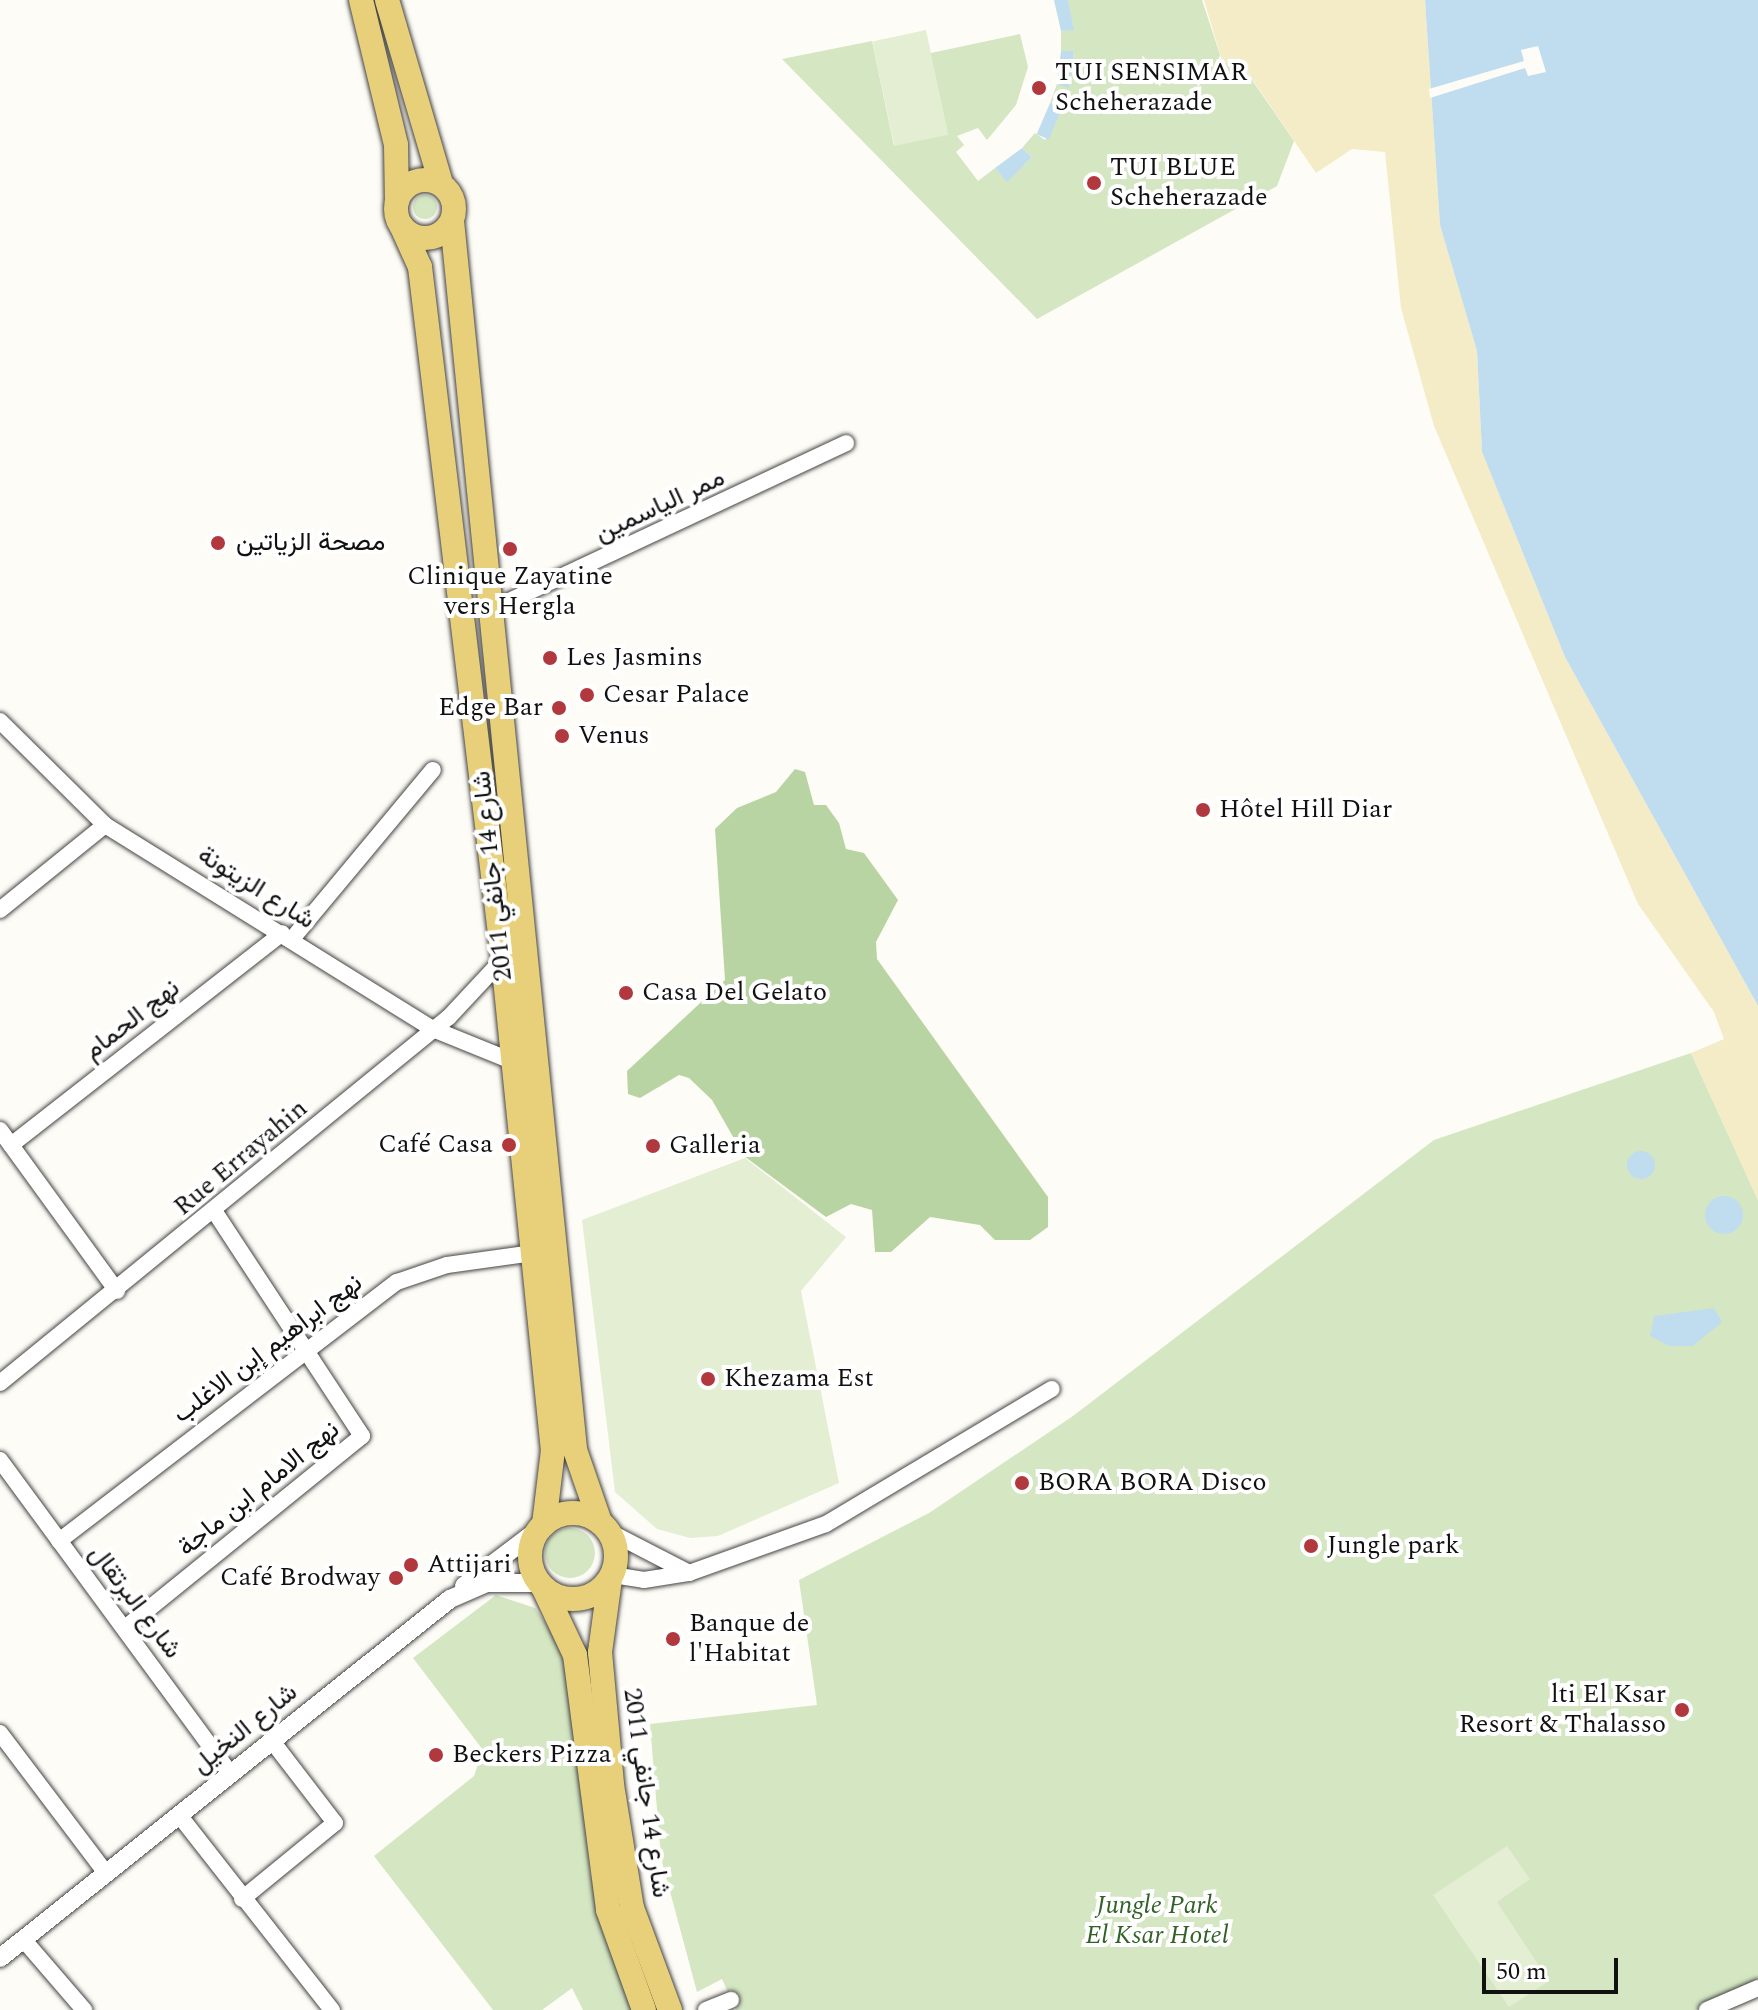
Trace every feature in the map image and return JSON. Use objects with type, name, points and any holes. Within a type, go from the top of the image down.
[{"type":"main road","points":[[361,0],[396,145],[397,201],[402,227],[429,238],[452,221],[452,198],[441,183],[387,0]]},
{"type":"main road","points":[[397,201],[414,183],[441,183]]},
{"type":"main road","name":"شارع 14 جانفي 2011","points":[[452,221],[575,1450],[605,1527],[611,1577],[600,1652],[612,1785],[632,1908],[670,2010]]},
{"type":"main road","name":"شارع 14 جانفي 2011","points":[[402,227],[422,283],[503,959],[553,1450],[542,1527],[530,1556],[575,1655],[605,1895],[644,2010]]},
{"type":"main road","points":[[542,1527],[575,1513],[605,1527]]},
{"type":"main road","points":[[541,1585],[576,1599],[611,1577]]},
{"type":"street","name":"ممر الياسمين","points":[[492,609],[846,443]]},
{"type":"street","name":"شارع الزيتونة","points":[[0,721],[105,825],[433,1029],[512,1061]]},
{"type":"street","name":"نهج الحمام","points":[[11,1145],[287,936],[433,770]]},
{"type":"street","points":[[0,910],[105,825]]},
{"type":"street","name":"Rue Errayahin","points":[[0,1383],[117,1291],[433,1029],[503,959]]},
{"type":"street","points":[[0,1130],[117,1291]]},
{"type":"street","name":"نهج الامام ابن ماجة","points":[[125,1628],[361,1442],[352,1414],[214,1211]]},
{"type":"street","name":"نهج ابراهيم إبن الاغلب","points":[[59,1541],[308,1346],[422,1271],[533,1253]]},
{"type":"street","points":[[611,1577],[644,1580],[689,1573],[826,1524],[1052,1389]]},
{"type":"street","name":"شارع البرتقال","points":[[0,1460],[231,1774]]},
{"type":"street","points":[[450,1599],[542,1527]]},
{"type":"street","points":[[605,1527],[689,1573]]},
{"type":"street","name":"شارع النخيل","points":[[0,1958],[450,1599],[487,1583],[541,1585]]},
{"type":"street","points":[[0,1733],[106,1873]]},
{"type":"street","points":[[242,1899],[335,1823],[272,1741]]},
{"type":"street","points":[[179,1815],[332,2010]]},
{"type":"street","points":[[23,1939],[84,2010]]},
{"type":"street","points":[[1707,2010],[1758,1988]]},
{"type":"street","points":[[706,2010],[731,2000]]},
{"type":"green space","points":[[1068,0],[1202,0],[1223,64],[1237,58],[1294,141],[1277,186],[1037,319],[782,59],[872,41],[894,146],[931,53],[1020,34],[1028,67],[1016,105],[987,140],[978,128],[957,136],[964,145],[956,152],[978,181],[995,168],[1007,181],[1032,157],[1022,148],[1035,133],[1045,140],[1062,109],[1050,103],[1057,84],[1069,87],[1074,51],[1061,51],[1061,31],[1073,29]]},
{"type":"green space","points":[[926,30],[948,135],[894,146],[872,41]]},
{"type":"green space","points":[[425,195],[433,199],[437,207],[433,215],[425,219],[417,215],[413,207],[417,199]]},
{"type":"green space","points":[[795,769],[805,772],[814,805],[826,805],[839,823],[846,849],[864,853],[898,900],[876,942],[877,959],[1048,1197],[1048,1227],[1030,1240],[995,1240],[980,1225],[930,1217],[891,1252],[875,1252],[872,1210],[851,1204],[826,1217],[744,1156],[712,1100],[689,1078],[679,1075],[640,1098],[628,1094],[627,1071],[725,980],[715,829],[737,808],[776,792]]},
{"type":"green space","name":"Jungle park","points":[[1691,1053],[1758,1200],[1758,1985],[1695,2010],[736,2010],[722,1979],[697,1992],[661,1858],[650,1724],[817,1705],[799,1580],[929,1513],[1073,1416],[1434,1140]]},
{"type":"green space","name":"Khezama Est","points":[[745,1158],[846,1237],[801,1291],[839,1483],[718,1536],[690,1538],[657,1529],[615,1492],[582,1220]]},
{"type":"green space","points":[[570,1528],[588,1535],[595,1553],[588,1571],[570,1578],[552,1571],[545,1553],[552,1535]]},
{"type":"green space","points":[[496,1595],[535,1608],[569,1658],[590,1874],[633,2010],[583,2010],[572,1988],[542,2010],[493,2010],[374,1856],[474,1776],[483,1750],[413,1658]]},
{"type":"green space","points":[[1507,1846],[1530,1879],[1497,1902],[1549,1981],[1509,2007],[1433,1895]]},
{"type":"sand","points":[[1204,0],[1425,0],[1440,225],[1477,351],[1482,452],[1565,657],[1758,1006],[1758,1200],[1691,1053],[1724,1039],[1714,1012],[1638,904],[1434,426],[1401,308],[1385,152],[1352,149],[1316,173],[1238,58],[1223,64]]},
{"type":"water","points":[[1054,0],[1068,0],[1074,30],[1061,31]]},
{"type":"water","points":[[1425,0],[1758,0],[1758,1006],[1565,657],[1482,452],[1477,351],[1440,225]]},
{"type":"water","points":[[1061,51],[1074,51],[1069,88],[1057,84]]},
{"type":"water","points":[[1050,103],[1062,108],[1049,139],[1037,134]]},
{"type":"water","points":[[1022,148],[1032,157],[1007,182],[995,168]]},
{"type":"water","points":[[1641,1151],[1651,1155],[1655,1165],[1651,1175],[1641,1179],[1631,1175],[1627,1165],[1631,1155]]},
{"type":"water","points":[[1724,1196],[1738,1201],[1743,1215],[1738,1229],[1724,1234],[1710,1229],[1705,1215],[1710,1201]]},
{"type":"water","points":[[1714,1308],[1722,1322],[1693,1346],[1669,1346],[1650,1336],[1654,1316]]},
{"type":"pier","points":[[1538,46],[1546,72],[1528,76],[1525,68],[1430,98],[1429,89],[1524,61],[1521,50]]},
{"type":"place","name":"TUI SENSIMAR Scheherazade","points":[[1039,88]]},
{"type":"place","name":"TUI BLUE Scheherazade","points":[[1094,183]]},
{"type":"place","name":"مصحة الزياتين","points":[[218,543]]},
{"type":"place","name":"Clinique Zayatine vers Hergla","points":[[510,549]]},
{"type":"place","name":"Les Jasmins","points":[[550,658]]},
{"type":"place","name":"Cesar Palace","points":[[587,695]]},
{"type":"place","name":"Edge Bar","points":[[559,708]]},
{"type":"place","name":"Venus","points":[[562,736]]},
{"type":"place","name":"Hôtel Hill Diar","points":[[1203,810]]},
{"type":"place","name":"Casa Del Gelato","points":[[626,993]]},
{"type":"place","name":"Café Casa","points":[[509,1145]]},
{"type":"place","name":"Galleria","points":[[653,1146]]},
{"type":"place","name":"Khezama Est","points":[[708,1379]]},
{"type":"place","name":"BORA BORA Disco","points":[[1022,1483]]},
{"type":"place","name":"Jungle park","points":[[1311,1546]]},
{"type":"place","name":"Attijari","points":[[411,1565]]},
{"type":"place","name":"Café Brodway","points":[[396,1578]]},
{"type":"place","name":"Banque de l'Habitat","points":[[673,1639]]},
{"type":"place","name":"lti El Ksar Resort & Thalasso","points":[[1682,1710]]},
{"type":"place","name":"Beckers Pizza","points":[[436,1755]]},
{"type":"park label","name":"Jungle Park El Ksar Hotel","points":[[1157,1921]]}]
